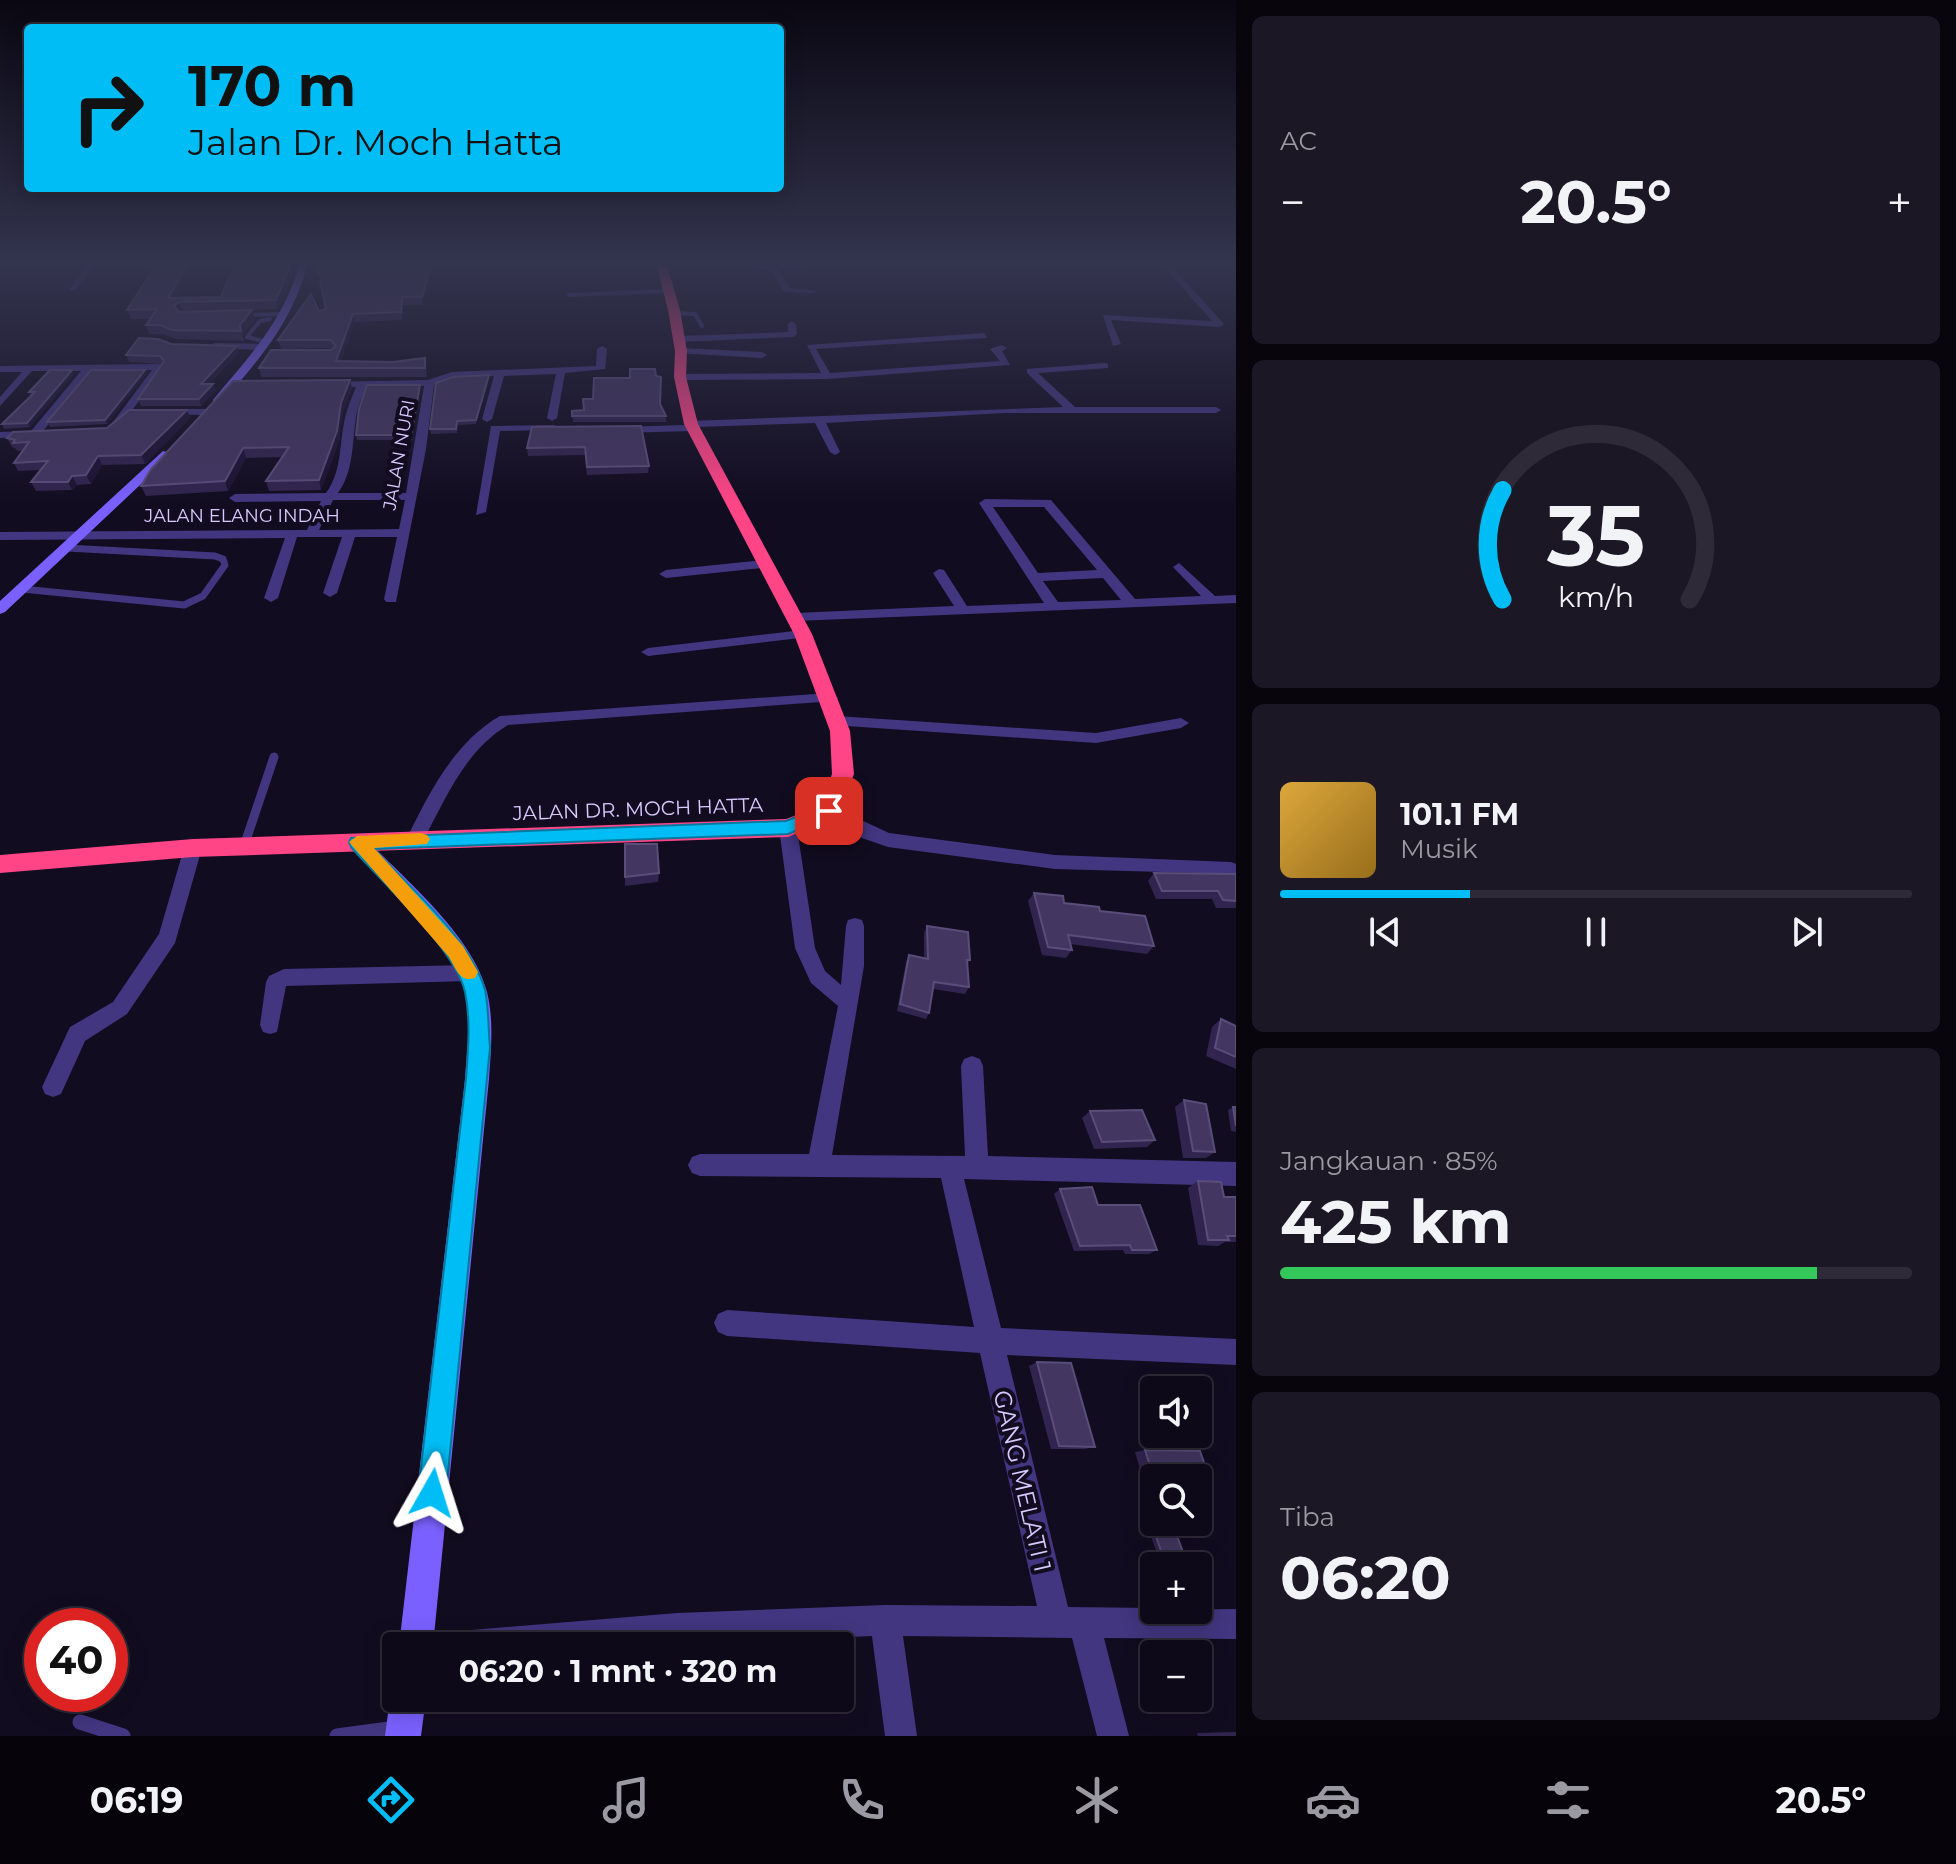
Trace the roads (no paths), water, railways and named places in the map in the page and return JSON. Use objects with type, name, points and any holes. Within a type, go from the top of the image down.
[{"type":"highway","points":[[680,345],[680,377],[692,426],[799,626],[830,698],[843,747],[843,774],[829,811]]},
{"type":"highway","name":"JALAN DR. MOCH HATTA","points":[[0,864],[193,848],[788,828],[829,811]]},
{"type":"street","points":[[128,412],[203,417],[239,382],[266,343]]},
{"type":"street","points":[[680,345],[701,343]]},
{"type":"street","points":[[827,376],[810,347],[873,343]]},
{"type":"street","points":[[680,345],[762,355]]},
{"type":"street","points":[[203,346],[263,349]]},
{"type":"street","points":[[680,377],[827,376],[1007,363],[995,349],[1002,348]]},
{"type":"street","points":[[318,384],[429,383],[446,375],[600,369],[602,349]]},
{"type":"street","points":[[541,373],[548,355]]},
{"type":"street","points":[[487,419],[495,375],[491,359]]},
{"type":"street","points":[[1071,409],[1030,371],[1105,366]]},
{"type":"street","points":[[34,434],[89,367]]},
{"type":"street","points":[[0,369],[159,367],[128,412],[112,429],[106,431]]},
{"type":"street","points":[[0,403],[30,368]]},
{"type":"street","points":[[552,418],[561,371]]},
{"type":"street","name":"JALAN NURI","points":[[391,599],[421,449],[429,383]]},
{"type":"street","points":[[311,534],[322,508],[333,495],[345,463],[351,413],[362,384]]},
{"type":"street","points":[[602,430],[930,412],[1216,410]]},
{"type":"street","points":[[819,420],[835,452]]},
{"type":"street","points":[[480,512],[495,428],[573,429]]},
{"type":"street","points":[[0,435],[49,433]]},
{"type":"street","points":[[0,609],[135,487],[179,442]]},
{"type":"street","points":[[235,498],[411,496]]},
{"type":"street","points":[[1054,607],[985,503],[1047,503],[1131,603]]},
{"type":"street","points":[[330,593],[350,533]]},
{"type":"street","name":"JALAN ELANG INDAH","points":[[0,536],[403,533]]},
{"type":"street","points":[[271,598],[292,534]]},
{"type":"street","points":[[666,574],[765,564]]},
{"type":"street","points":[[1179,567],[1212,600]]},
{"type":"street","points":[[939,573],[963,610]]},
{"type":"street","points":[[1034,577],[1105,574]]},
{"type":"street","points":[[648,652],[799,626],[963,610],[1236,599]]},
{"type":"street","points":[[415,840],[444,783],[489,728],[505,720],[830,698]]},
{"type":"street","points":[[837,721],[1080,738],[1115,736],[1181,723]]},
{"type":"street","points":[[829,811],[876,837],[948,849],[1055,862],[1231,869]]},
{"type":"street","points":[[788,828],[805,948],[818,977],[847,1002]]},
{"type":"street","points":[[357,842],[456,952],[469,973],[476,994],[478,1019],[477,1079],[418,1632]]},
{"type":"street","points":[[53,1087],[77,1034],[120,1008],[168,937],[193,848]]},
{"type":"street","points":[[818,1166],[842,1044],[854,966],[855,926]]},
{"type":"street","points":[[270,1025],[276,982],[284,978],[469,973]]},
{"type":"street","points":[[972,1066],[977,1168]]},
{"type":"street","points":[[700,1165],[1236,1174]]},
{"type":"street","name":"GANG MELATI 1","points":[[950,1167],[989,1341],[1070,1622],[1113,1736]]},
{"type":"street","points":[[727,1323],[989,1341],[1236,1352]]},
{"type":"street","points":[[885,1620],[901,1736]]},
{"type":"street","points":[[631,1632],[885,1620],[1236,1624]]},
{"type":"lane","points":[[255,343],[263,349]]},
{"type":"lane","points":[[22,589],[184,605],[203,596],[225,565],[223,559],[215,556],[67,548]]},
{"type":"lane","points":[[244,846],[274,757]]},
{"type":"lane","points":[[337,1736],[405,1721]]},
{"type":"lane","points":[[80,1722],[123,1736]]}]
